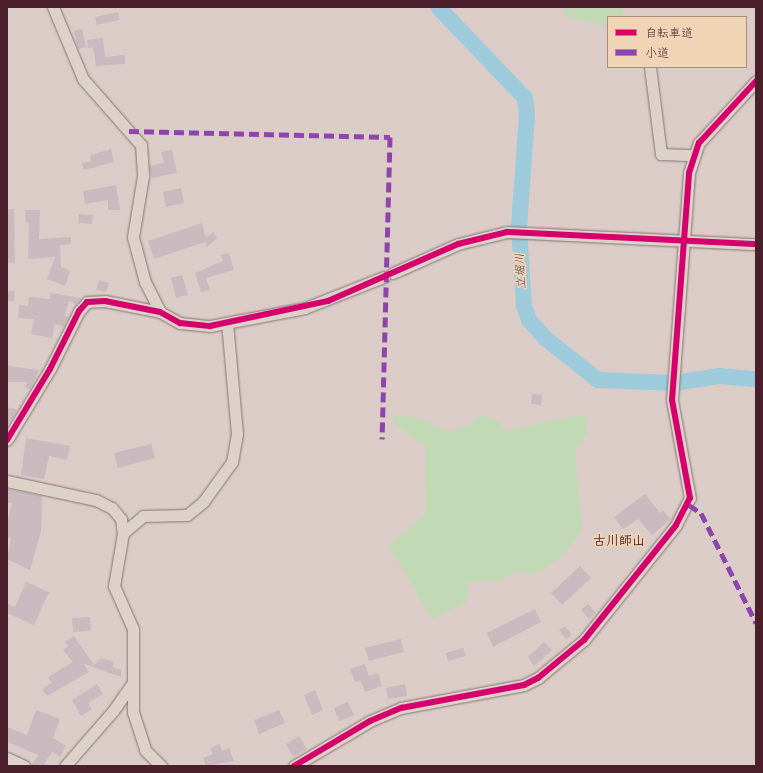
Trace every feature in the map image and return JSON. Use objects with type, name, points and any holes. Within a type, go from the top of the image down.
[{"type":"street","points":[[53,7],[83,79],[141,145],[144,176],[133,237],[145,282],[160,312]]},
{"type":"street","points":[[650,68],[661,154],[694,155]]},
{"type":"street","points":[[294,766],[370,721],[401,708],[524,685],[538,678],[584,640],[676,525],[690,498],[672,400],[689,173],[699,143],[756,81]]},
{"type":"street","points":[[7,440],[50,369],[79,310],[87,302],[105,301],[160,312],[194,326],[227,323],[328,301],[458,244],[507,232],[539,231],[756,244]]},
{"type":"street","points":[[123,533],[143,516],[187,515],[203,502],[232,462],[237,434],[227,323]]},
{"type":"street","points":[[7,481],[96,500],[112,508],[121,519],[123,533],[114,586],[133,629],[133,681],[138,732],[145,750],[161,766]]},
{"type":"street","points":[[65,766],[113,711],[133,681]]},
{"type":"street","points":[[7,758],[24,766]]},
{"type":"green space","points":[[563,7],[621,7],[623,16],[607,16],[607,26],[565,16]]},
{"type":"green space","points":[[585,414],[588,433],[575,452],[582,531],[561,558],[536,574],[516,571],[501,580],[468,582],[467,602],[432,620],[389,546],[425,514],[426,447],[397,426],[393,417],[411,416],[449,432],[469,425],[481,415],[496,419],[506,431]]},
{"type":"building","points":[[118,12],[120,20],[97,25],[95,17]]},
{"type":"building","points":[[82,29],[86,47],[78,49],[74,31]]},
{"type":"building","points":[[103,38],[105,57],[125,55],[125,64],[96,66],[93,47],[88,48],[87,40]]},
{"type":"building","points":[[111,149],[114,162],[84,170],[82,163],[91,161],[90,155]]},
{"type":"building","points":[[172,150],[177,173],[152,178],[149,166],[164,163],[161,152]]},
{"type":"building","points":[[116,185],[120,210],[108,210],[108,200],[85,204],[83,191]]},
{"type":"building","points":[[181,188],[184,203],[166,207],[163,192]]},
{"type":"building","points":[[7,209],[14,209],[15,263],[7,263]]},
{"type":"building","points":[[25,210],[40,210],[39,239],[71,237],[71,244],[60,245],[61,267],[70,271],[65,286],[47,279],[55,257],[28,259],[29,223],[26,223]]},
{"type":"building","points":[[79,214],[93,215],[92,224],[78,223]]},
{"type":"building","points":[[202,223],[206,238],[213,232],[217,238],[207,247],[205,242],[154,259],[148,241]]},
{"type":"building","points":[[229,253],[234,270],[206,278],[210,290],[201,292],[195,273],[223,261],[221,255]]},
{"type":"building","points":[[182,275],[188,295],[176,298],[171,278]]},
{"type":"building","points":[[99,280],[109,283],[106,292],[96,290]]},
{"type":"building","points":[[7,291],[15,291],[14,301],[7,301]]},
{"type":"building","points":[[50,293],[81,298],[76,304],[69,301],[65,316],[68,317],[63,327],[55,324],[52,338],[31,334],[34,319],[18,318],[19,305],[28,306],[29,297],[50,299]]},
{"type":"building","points":[[7,366],[39,370],[30,389],[25,387],[27,382],[7,382]]},
{"type":"building","points":[[532,394],[542,395],[541,405],[531,404]]},
{"type":"building","points":[[7,407],[17,410],[7,426]]},
{"type":"building","points":[[26,438],[70,446],[67,460],[49,456],[44,479],[21,475]]},
{"type":"building","points":[[151,444],[155,458],[118,468],[114,453]]},
{"type":"building","points":[[7,489],[42,496],[41,531],[30,570],[7,559],[11,538],[7,537],[7,524],[12,503],[7,503]]},
{"type":"building","points":[[645,494],[660,513],[663,510],[671,519],[652,535],[638,519],[623,529],[614,517]]},
{"type":"building","points":[[580,566],[591,578],[562,605],[551,593]]},
{"type":"building","points":[[26,582],[49,592],[34,625],[7,613],[7,604],[15,607]]},
{"type":"building","points":[[588,604],[596,613],[589,619],[581,610]]},
{"type":"building","points":[[535,609],[541,622],[493,647],[487,633]]},
{"type":"building","points":[[90,617],[91,631],[73,632],[72,618]]},
{"type":"building","points":[[565,626],[572,635],[566,639],[559,630]]},
{"type":"building","points":[[74,636],[94,665],[101,658],[114,662],[113,667],[121,670],[121,677],[84,664],[89,672],[47,696],[42,689],[52,683],[48,677],[73,662],[63,650],[68,646],[65,642]]},
{"type":"building","points":[[401,639],[404,652],[369,661],[365,648]]},
{"type":"building","points":[[544,642],[552,650],[534,666],[528,657]]},
{"type":"building","points":[[463,648],[466,656],[448,661],[446,653]]},
{"type":"building","points":[[365,664],[369,676],[378,673],[382,686],[365,692],[360,680],[355,682],[350,669]]},
{"type":"building","points":[[97,684],[103,694],[88,703],[92,709],[81,716],[72,700]]},
{"type":"building","points":[[405,684],[407,696],[388,699],[386,688]]},
{"type":"building","points":[[315,690],[323,710],[312,715],[304,695]]},
{"type":"building","points":[[348,702],[354,715],[339,721],[334,708]]},
{"type":"building","points":[[36,710],[60,719],[53,738],[66,746],[60,757],[52,752],[43,766],[31,766],[38,755],[7,742],[7,727],[27,735]]},
{"type":"building","points":[[279,710],[285,723],[259,734],[254,720]]},
{"type":"building","points":[[299,736],[307,749],[293,757],[286,744]]},
{"type":"building","points":[[220,744],[222,751],[229,748],[234,761],[206,766],[203,758],[213,754],[210,748]]},
{"type":"waterway","name":"立堀川","points":[[438,7],[525,98],[527,115],[519,227],[524,306],[529,320],[545,338],[598,380],[675,383],[719,376],[756,379]]},
{"type":"marked path","points":[[129,131],[390,137],[382,439]]},
{"type":"marked path","points":[[689,505],[701,513],[756,623]]},
{"type":"cycle path","points":[[294,766],[370,721],[401,708],[524,685],[538,678],[584,640],[676,525],[690,498],[672,400],[689,173],[699,143],[756,81]]},
{"type":"cycle path","points":[[7,440],[50,369],[79,311],[87,302],[105,301],[160,312],[180,323],[210,326],[328,301],[458,244],[507,232],[756,244]]},
{"type":"district","name":"古川師山","points":[[619,541]]}]
